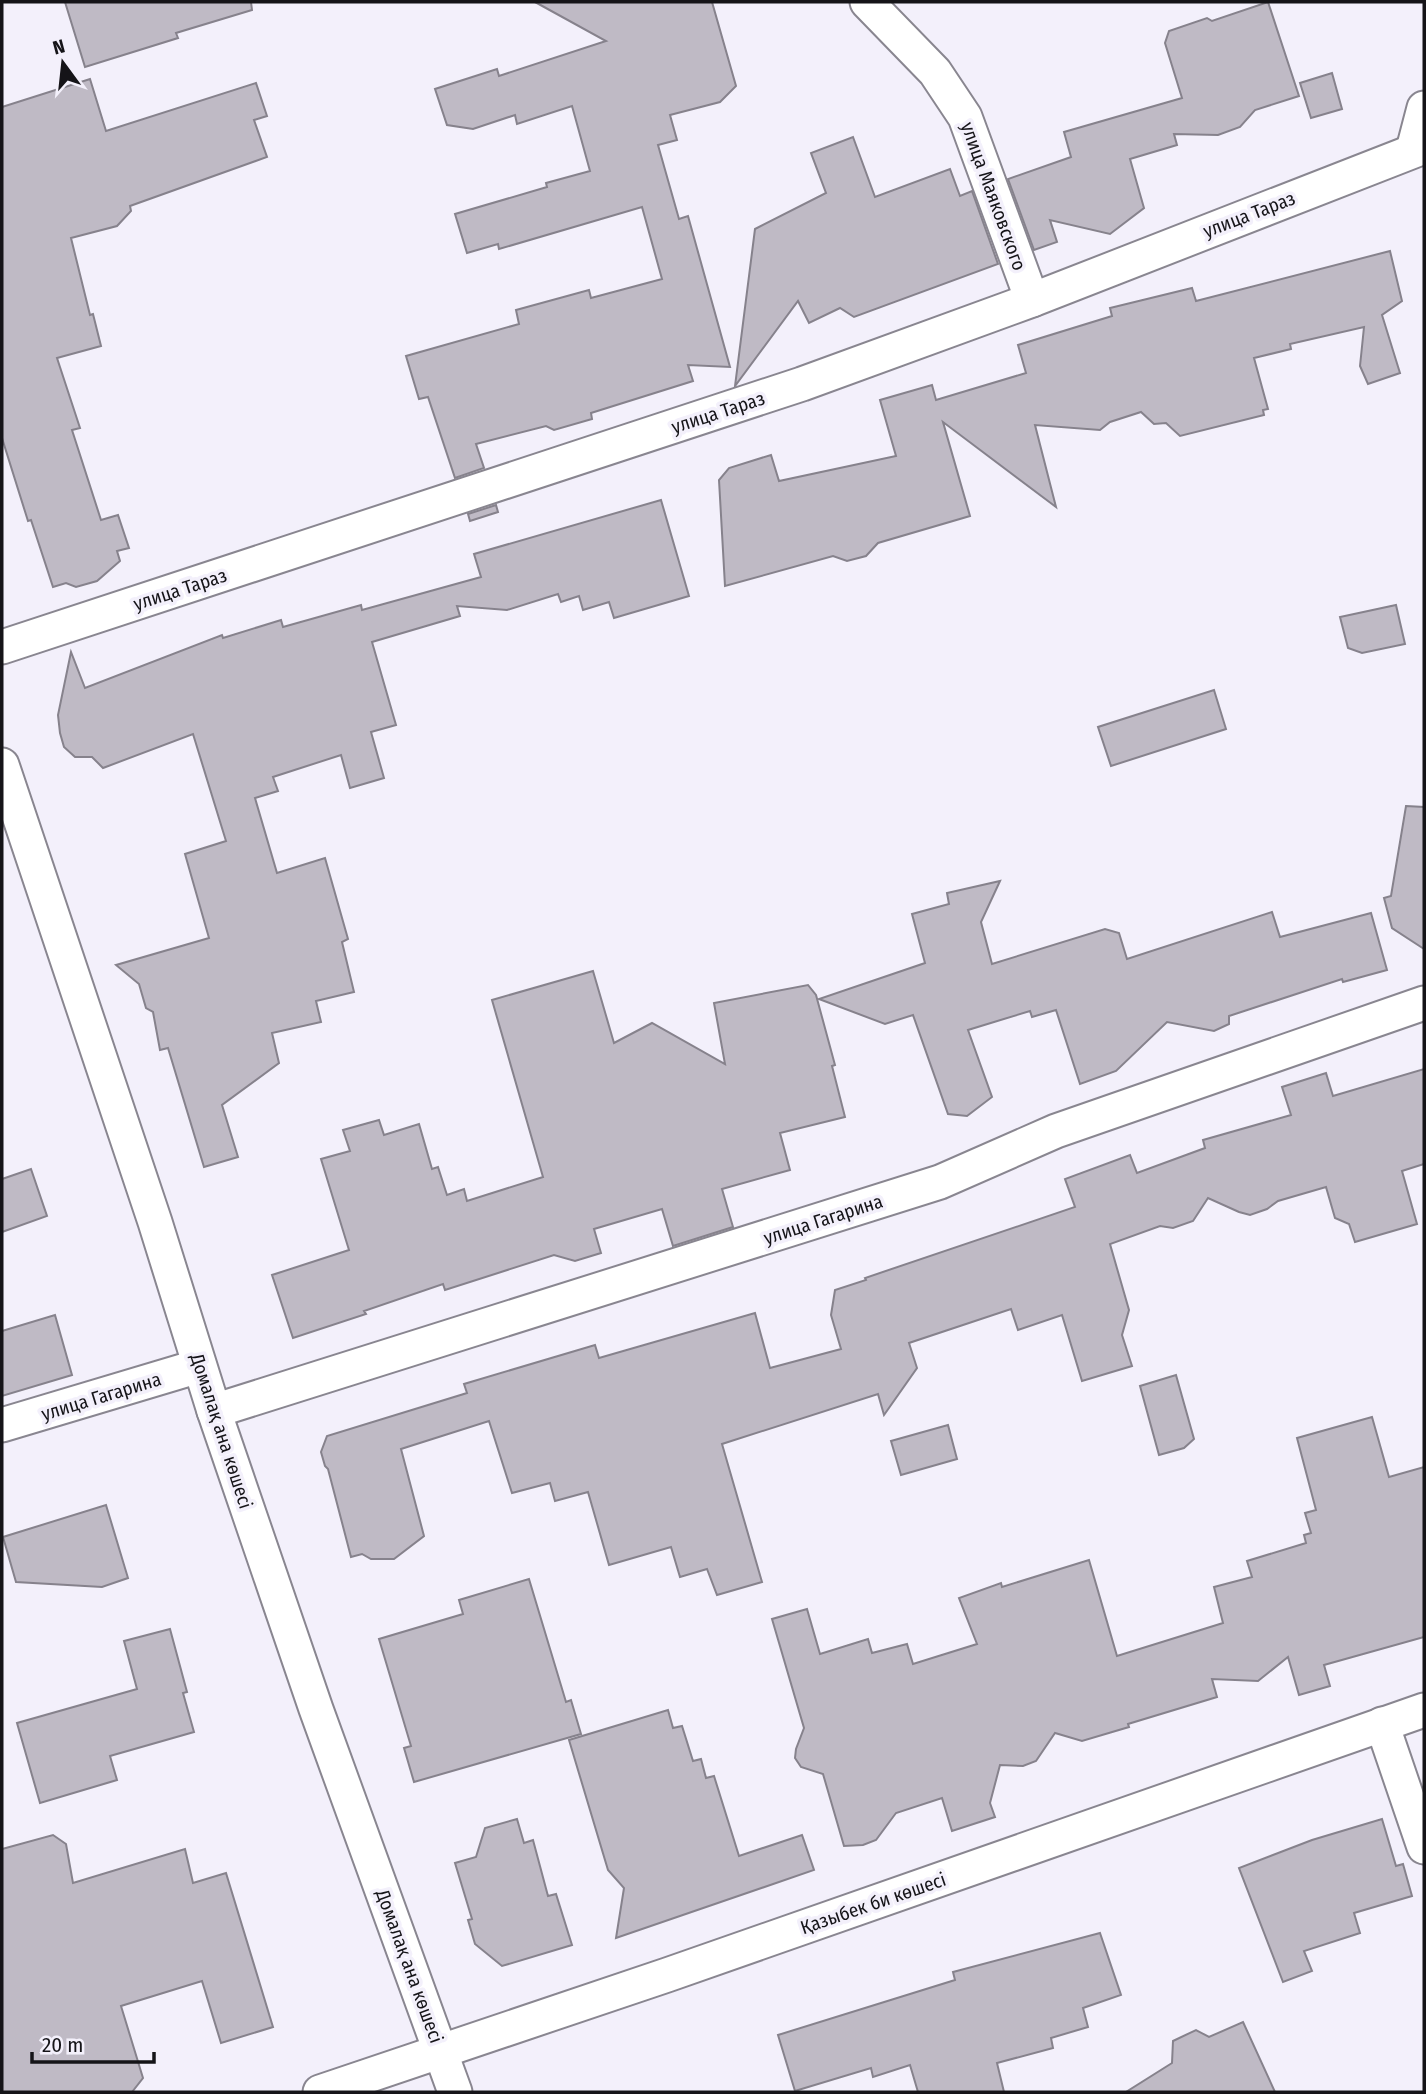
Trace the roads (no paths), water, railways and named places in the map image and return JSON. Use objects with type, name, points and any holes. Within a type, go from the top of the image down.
[{"type":"street","name":"улица Маяковского","points":[[867,2],[935,72],[965,117],[1032,300]]},
{"type":"street","points":[[1419,149],[1424,108]]},
{"type":"street","name":"улица Тараз","points":[[2,647],[803,384],[1032,300],[1419,149]]},
{"type":"street","name":"Домалақ ана көшесі","points":[[2,765],[150,1209],[214,1411],[316,1709],[455,2092]]},
{"type":"street","name":"улица Гагарина","points":[[214,1411],[940,1182],[1056,1131],[1424,1003]]},
{"type":"street","name":"улица Гагарина","points":[[2,1425],[199,1366]]},
{"type":"street","name":"Қазыбек би көшесі","points":[[320,2092],[667,1975],[1424,1710]]},
{"type":"street","points":[[1382,1724],[1424,1847]]}]
